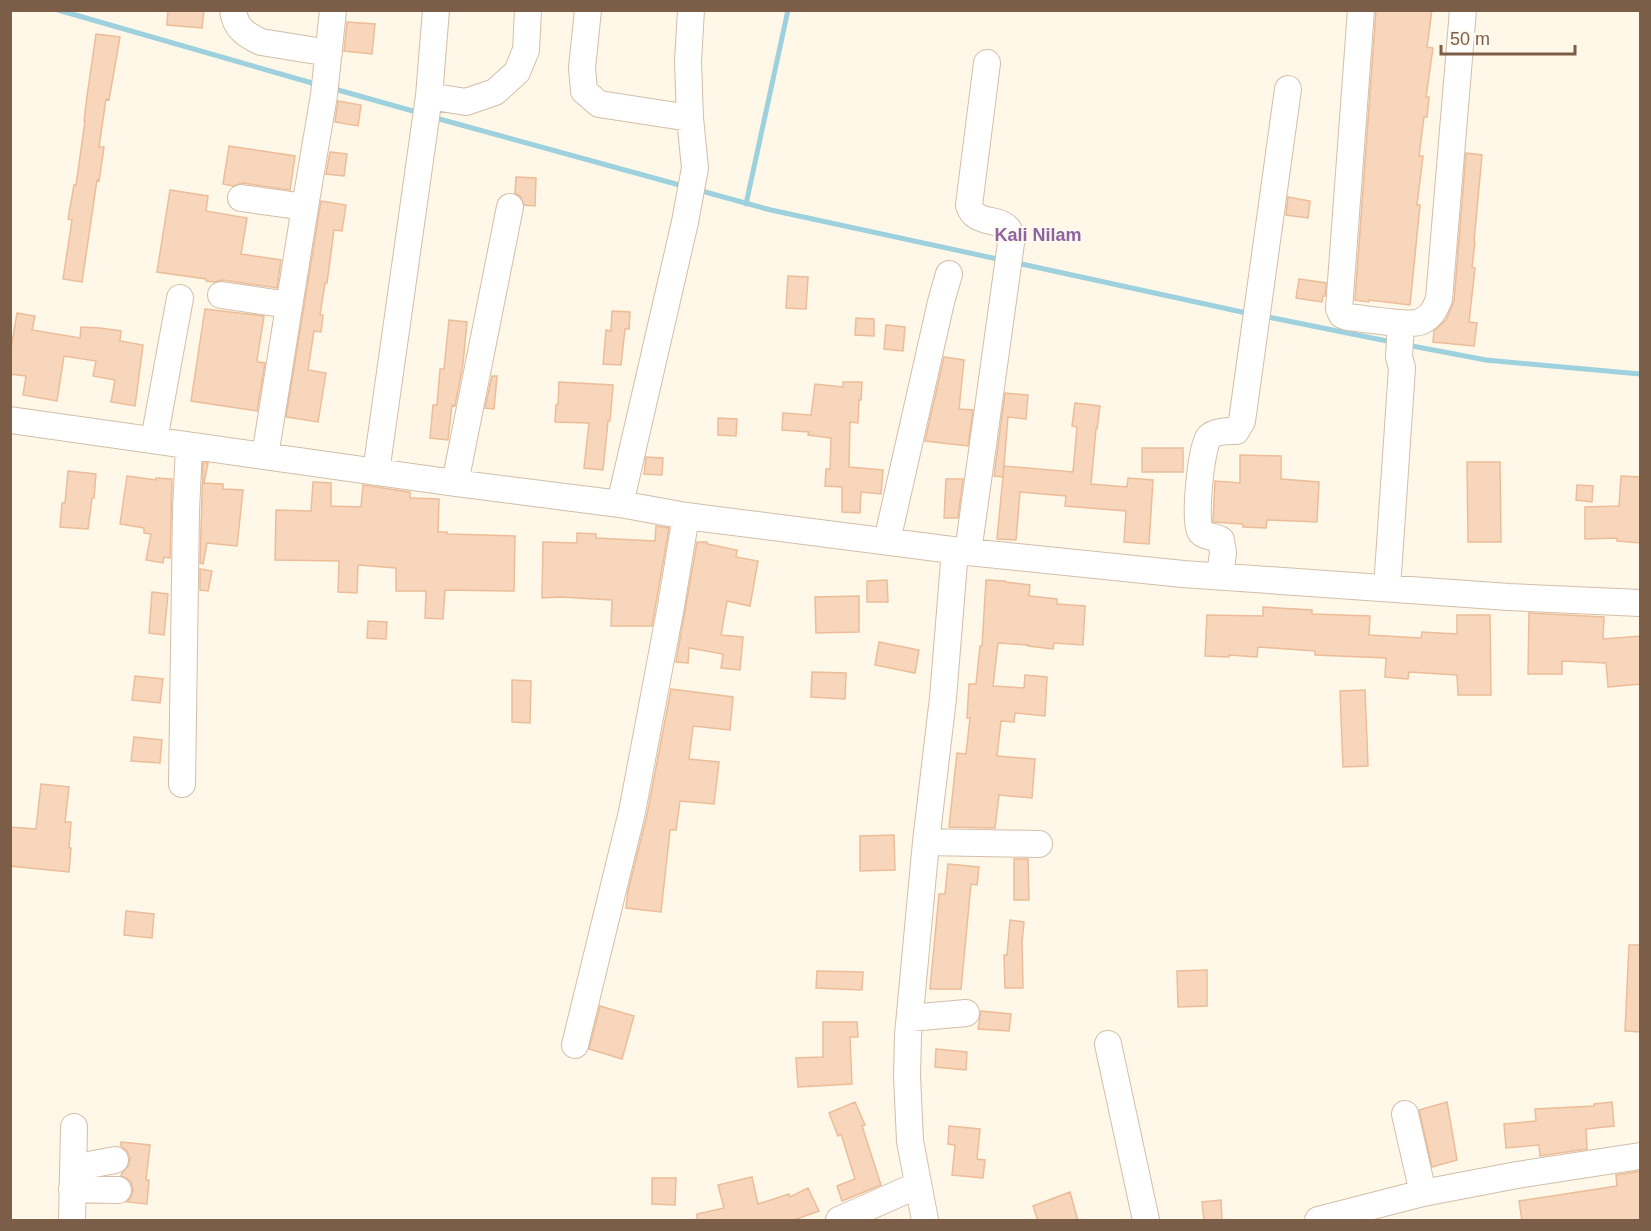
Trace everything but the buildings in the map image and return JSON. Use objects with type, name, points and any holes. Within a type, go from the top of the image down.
[{"type":"street","points":[[233,10],[236,24],[243,32],[326,75]]},
{"type":"street","points":[[266,456],[326,75],[333,10]]},
{"type":"street","points":[[376,472],[426,123],[436,10]]},
{"type":"street","points":[[429,96],[466,102],[495,92],[517,72],[526,50],[528,10]]},
{"type":"street","points":[[588,10],[582,68],[584,91],[599,104],[690,118]]},
{"type":"street","points":[[620,504],[685,222],[695,168],[688,62],[691,10]]},
{"type":"street","points":[[1361,10],[1338,309],[1342,315],[1400,340]]},
{"type":"street","points":[[1400,340],[1433,312],[1439,299],[1463,10]]},
{"type":"street","points":[[925,1221],[910,1141],[907,1076],[910,1018],[926,842],[961,551],[1011,243],[1010,232],[1000,224],[976,217],[971,213],[969,205],[987,63]]},
{"type":"street","points":[[1220,576],[1223,553],[1221,540],[1203,534],[1199,530],[1197,514],[1202,466],[1209,437],[1214,434],[1236,431],[1242,421],[1288,89]]},
{"type":"street","points":[[241,198],[305,207]]},
{"type":"street","points":[[455,483],[510,207]]},
{"type":"street","points":[[887,542],[949,274]]},
{"type":"street","points":[[221,295],[289,305]]},
{"type":"street","points":[[154,440],[180,298]]},
{"type":"street","points":[[1380,588],[1392,448],[1402,368],[1400,340]]},
{"type":"street","points":[[10,420],[620,504],[686,516],[961,551],[1220,576],[1641,603]]},
{"type":"street","points":[[182,784],[189,446]]},
{"type":"street","points":[[575,1045],[632,812],[686,516]]},
{"type":"street","points":[[926,842],[1039,844]]},
{"type":"street","points":[[910,1018],[966,1013]]},
{"type":"street","points":[[1108,1044],[1146,1221]]},
{"type":"street","points":[[1405,1113],[1423,1193]]},
{"type":"street","points":[[72,1221],[74,1127]]},
{"type":"street","points":[[1318,1221],[1423,1193],[1641,1156]]},
{"type":"street","points":[[73,1179],[115,1160]]},
{"type":"street","points":[[73,1179],[118,1190]]},
{"type":"street","points":[[839,1221],[918,1185]]},
{"type":"waterway","points":[[58,10],[319,85]]},
{"type":"waterway","points":[[746,204],[788,10]]},
{"type":"waterway","points":[[331,88],[420,113]]},
{"type":"waterway","points":[[432,117],[683,186]]},
{"type":"waterway","points":[[698,190],[771,210],[1002,260]]},
{"type":"waterway","points":[[1017,263],[1251,314]]},
{"type":"waterway","points":[[1263,316],[1392,342]]},
{"type":"waterway","points":[[1407,345],[1486,360],[1640,374]]},
{"type":"district","name":"Kali Nilam","points":[[1038,235]]}]
